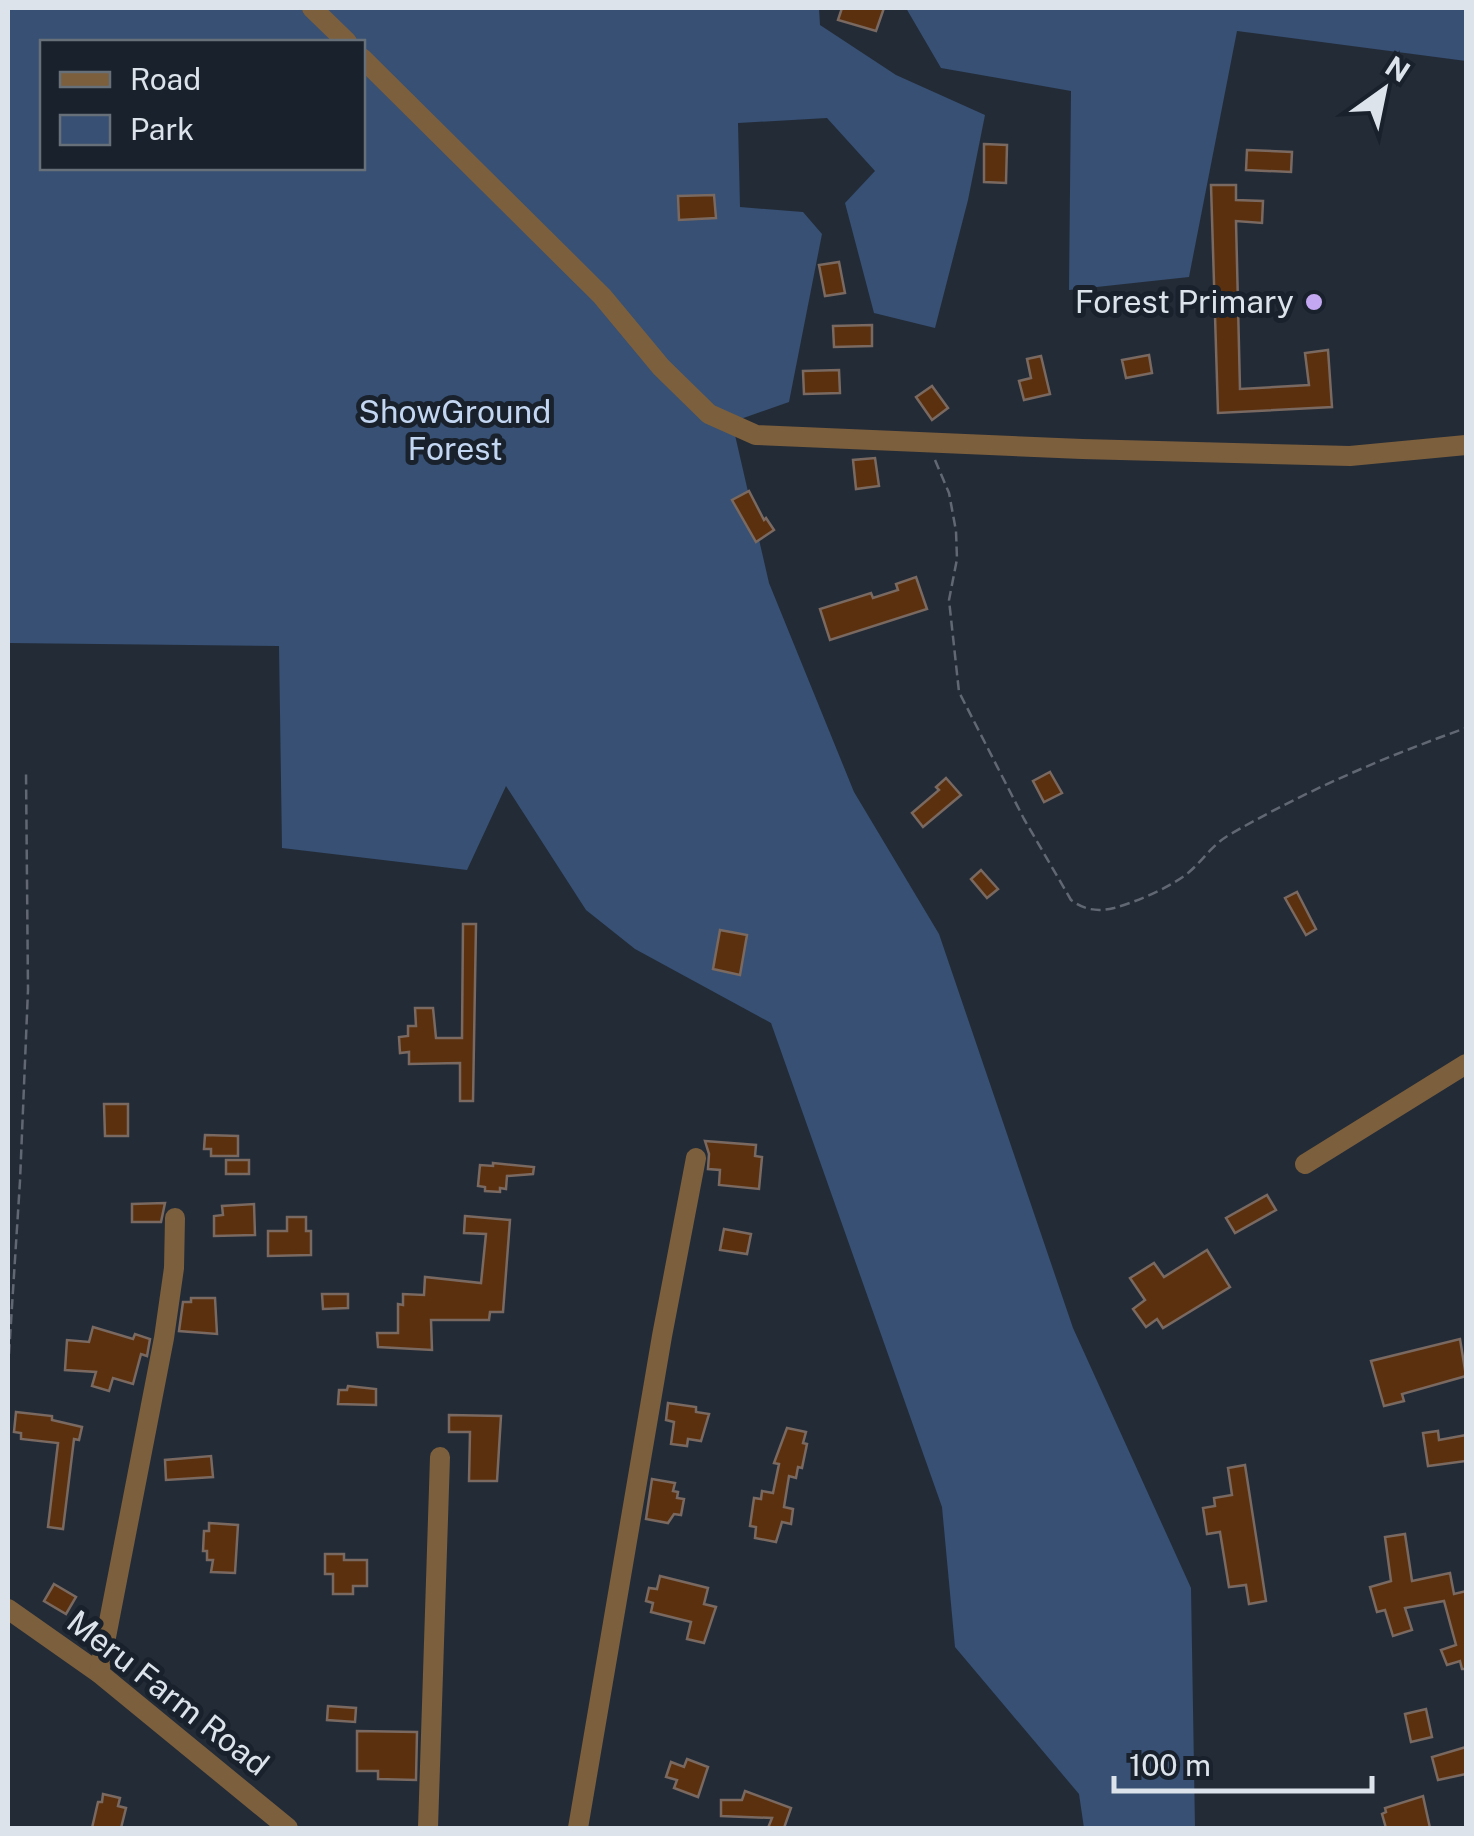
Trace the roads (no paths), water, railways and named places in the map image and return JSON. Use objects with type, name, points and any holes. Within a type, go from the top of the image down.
[{"type":"street","points":[[312,8],[345,40]]},
{"type":"street","points":[[365,61],[602,296],[661,367],[709,414],[756,434],[1350,456],[1466,444]]},
{"type":"street","points":[[1305,1164],[1466,1064]]},
{"type":"street","points":[[578,1828],[658,1355],[696,1158]]},
{"type":"street","points":[[99,1673],[164,1338],[176,1218]]},
{"type":"street","points":[[428,1828],[440,1456]]},
{"type":"street","name":"Meru Farm Road","points":[[8,1609],[99,1673],[288,1828]]},
{"type":"place","name":"Forest Primary","points":[[1314,302]]},
{"type":"park label","name":"ShowGround Forest","points":[[455,430]]}]
